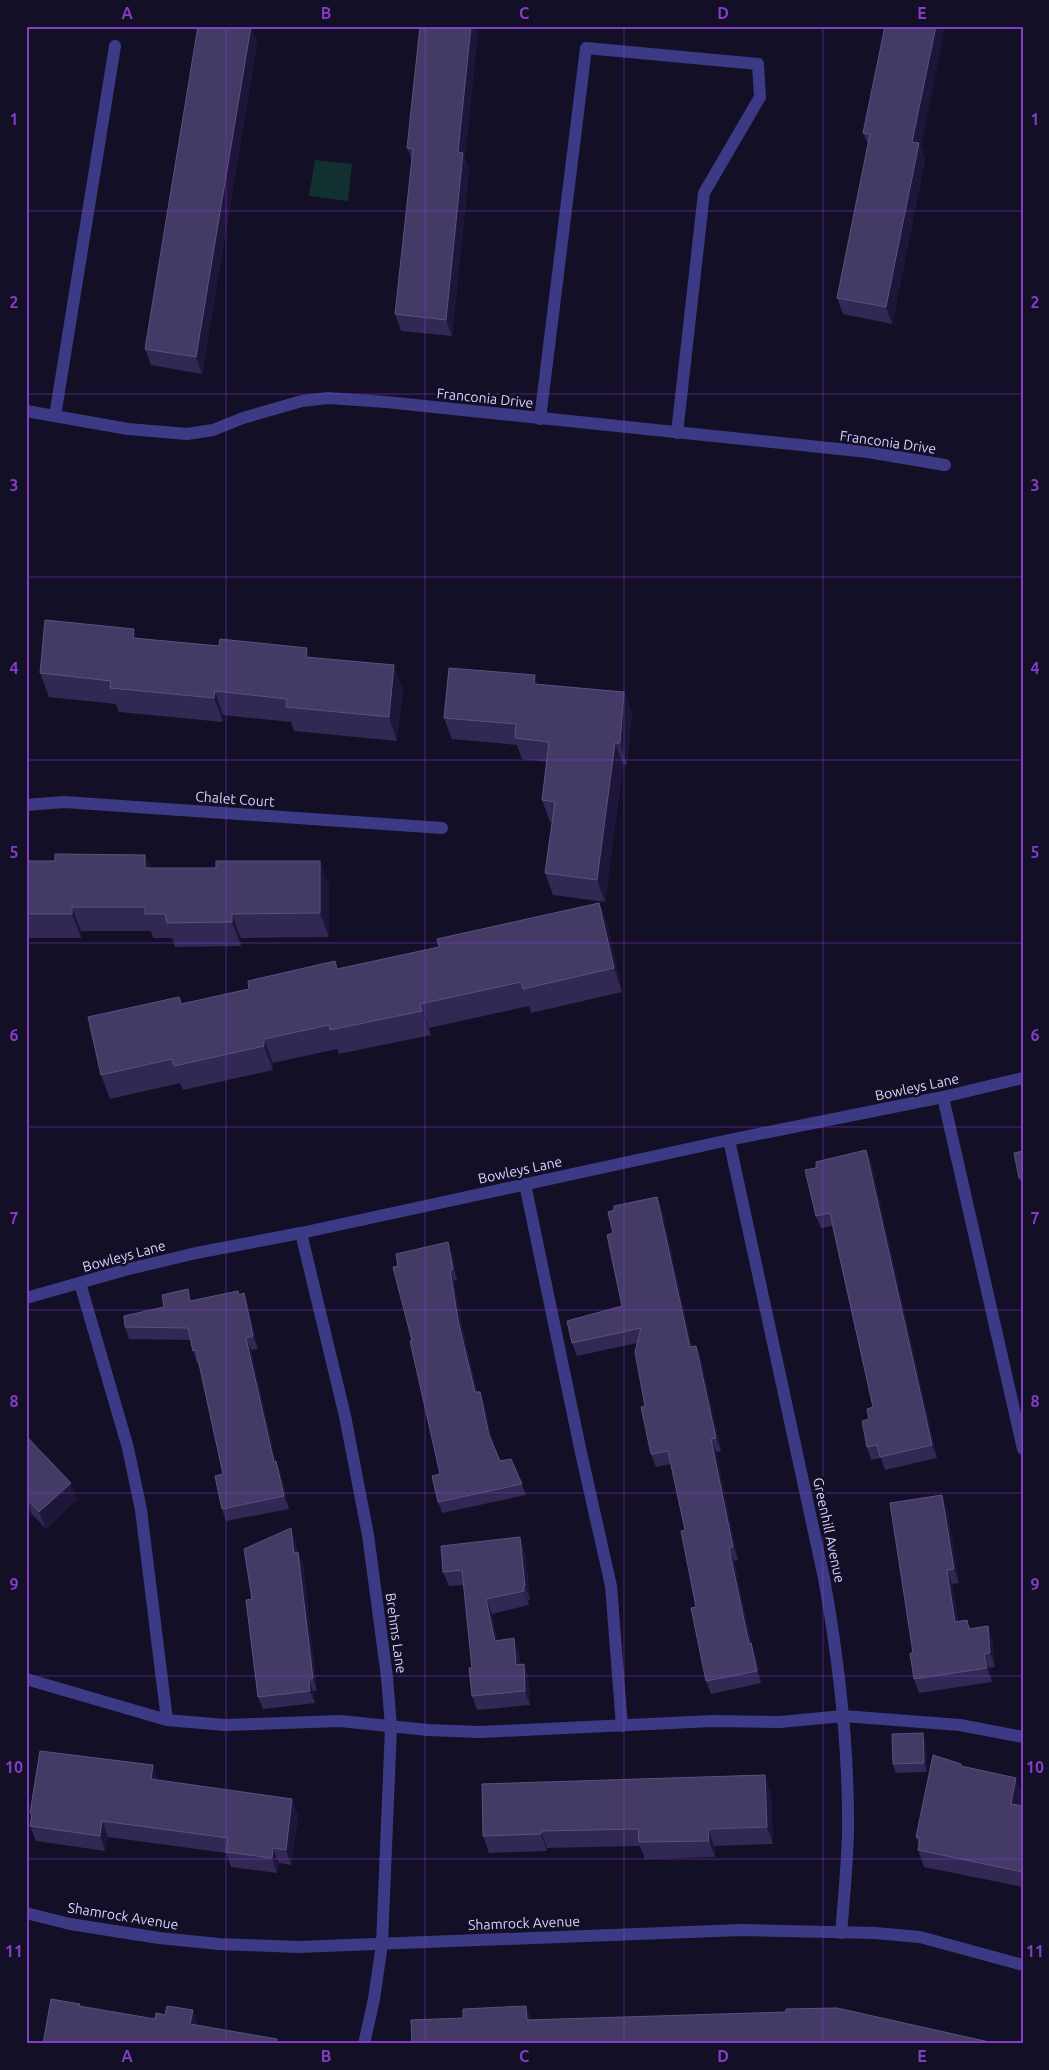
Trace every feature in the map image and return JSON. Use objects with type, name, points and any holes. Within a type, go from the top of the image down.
[{"type":"street","points":[[55,416],[115,46]]},
{"type":"street","points":[[540,419],[586,48],[758,64],[760,97],[704,192],[677,433]]},
{"type":"street","name":"Franconia Drive","points":[[26,411],[128,429],[187,434],[213,430],[302,401],[328,398],[386,402],[868,452],[945,465]]},
{"type":"street","name":"Chalet Court","points":[[26,805],[64,802],[442,828]]},
{"type":"street","name":"Bowleys Lane","points":[[26,1298],[41,1292],[196,1253],[301,1233],[729,1140],[943,1097],[1023,1078]]},
{"type":"street","points":[[943,1097],[1023,1449]]},
{"type":"street","name":"Greenhill Avenue","points":[[729,1140],[824,1578],[835,1639],[844,1716],[848,1833],[841,1932]]},
{"type":"street","points":[[525,1184],[611,1586],[622,1726]]},
{"type":"street","name":"Brehms Lane","points":[[301,1233],[345,1416],[368,1535],[387,1677],[391,1727],[382,1944],[374,1999],[364,2044]]},
{"type":"street","points":[[80,1283],[128,1448],[141,1510],[167,1720]]},
{"type":"street","points":[[26,1679],[167,1720],[224,1725],[340,1721],[391,1727],[480,1732],[712,1721],[780,1722],[844,1716],[960,1725],[1023,1736]]},
{"type":"street","name":"Shamrock Avenue","points":[[26,1913],[70,1924],[159,1938],[219,1944],[298,1947],[741,1930],[920,1936],[1023,1965]]},
{"type":"green space","points":[[315,160],[352,164],[348,201],[309,196]]},
{"type":"building","points":[[198,26],[251,26],[196,357],[145,349]]},
{"type":"building","points":[[420,26],[471,26],[458,152],[463,153],[446,320],[395,314],[413,149],[407,148]]},
{"type":"building","points":[[885,26],[936,26],[912,142],[919,143],[886,307],[837,298],[870,134],[863,133]]},
{"type":"building","points":[[45,620],[134,629],[133,638],[219,646],[220,639],[307,648],[306,657],[394,665],[389,717],[286,707],[287,699],[215,691],[214,698],[110,688],[111,681],[40,673]]},
{"type":"building","points":[[449,668],[535,675],[534,684],[624,692],[620,743],[615,743],[597,880],[545,873],[555,802],[542,800],[549,742],[515,738],[516,724],[444,718]]},
{"type":"building","points":[[55,854],[145,855],[145,868],[216,868],[216,861],[320,861],[320,913],[232,914],[232,922],[167,923],[165,914],[145,914],[145,907],[72,907],[72,914],[26,914],[26,861],[55,861]]},
{"type":"building","points":[[599,903],[614,968],[523,989],[521,982],[420,1004],[422,1011],[330,1030],[329,1025],[264,1039],[264,1046],[174,1066],[172,1059],[101,1075],[88,1017],[179,997],[181,1004],[249,989],[248,981],[335,961],[337,969],[439,947],[437,939]]},
{"type":"building","points":[[866,1150],[932,1445],[880,1457],[877,1445],[867,1447],[862,1421],[869,1419],[867,1409],[873,1407],[830,1213],[816,1216],[805,1170],[816,1168],[816,1162]]},
{"type":"building","points":[[1023,1151],[1023,1177],[1019,1178],[1014,1153]]},
{"type":"building","points":[[657,1197],[690,1347],[696,1346],[716,1438],[711,1439],[733,1547],[729,1548],[749,1644],[751,1643],[757,1671],[706,1681],[691,1608],[696,1607],[681,1531],[685,1530],[668,1451],[651,1454],[641,1407],[645,1406],[635,1352],[641,1328],[572,1343],[567,1321],[622,1306],[607,1235],[613,1233],[608,1212],[614,1210],[614,1206]]},
{"type":"building","points":[[448,1242],[453,1269],[450,1270],[458,1320],[475,1392],[480,1392],[489,1435],[500,1461],[511,1459],[522,1484],[438,1502],[432,1476],[440,1474],[410,1341],[412,1341],[393,1267],[398,1266],[396,1254]]},
{"type":"building","points":[[188,1289],[190,1301],[238,1291],[239,1295],[244,1293],[253,1336],[246,1338],[274,1462],[276,1461],[284,1496],[222,1509],[215,1476],[223,1474],[196,1350],[193,1351],[188,1328],[125,1327],[124,1316],[164,1307],[162,1295]]},
{"type":"building","points":[[26,1436],[71,1483],[39,1512],[26,1498]]},
{"type":"building","points":[[942,1495],[954,1569],[947,1570],[955,1622],[967,1620],[969,1629],[988,1626],[990,1653],[984,1654],[987,1668],[914,1679],[910,1653],[913,1653],[890,1503]]},
{"type":"building","points":[[291,1528],[294,1553],[298,1552],[313,1678],[309,1679],[310,1691],[258,1697],[246,1600],[252,1599],[244,1549]]},
{"type":"building","points":[[520,1537],[524,1591],[486,1599],[495,1641],[514,1638],[516,1665],[524,1664],[525,1691],[472,1696],[469,1668],[472,1668],[462,1570],[443,1572],[441,1546]]},
{"type":"building","points":[[923,1733],[924,1763],[893,1764],[892,1734]]},
{"type":"building","points":[[40,1751],[153,1765],[151,1779],[292,1799],[286,1850],[273,1848],[272,1858],[226,1852],[228,1838],[102,1821],[100,1836],[30,1826],[32,1814],[30,1813]]},
{"type":"building","points":[[933,1755],[961,1764],[961,1766],[1016,1778],[1011,1804],[1023,1806],[1023,1872],[918,1850],[920,1838],[916,1837]]},
{"type":"building","points":[[765,1775],[767,1827],[708,1829],[709,1841],[639,1842],[638,1829],[541,1831],[541,1834],[483,1836],[482,1784]]},
{"type":"building","points":[[51,1999],[80,2004],[79,2006],[155,2019],[156,2013],[165,2015],[167,2006],[193,2010],[190,2024],[277,2039],[276,2044],[43,2044]]},
{"type":"building","points":[[526,2006],[527,2020],[786,2012],[786,2009],[837,2008],[998,2044],[412,2044],[411,2020],[463,2018],[463,2009]]}]
